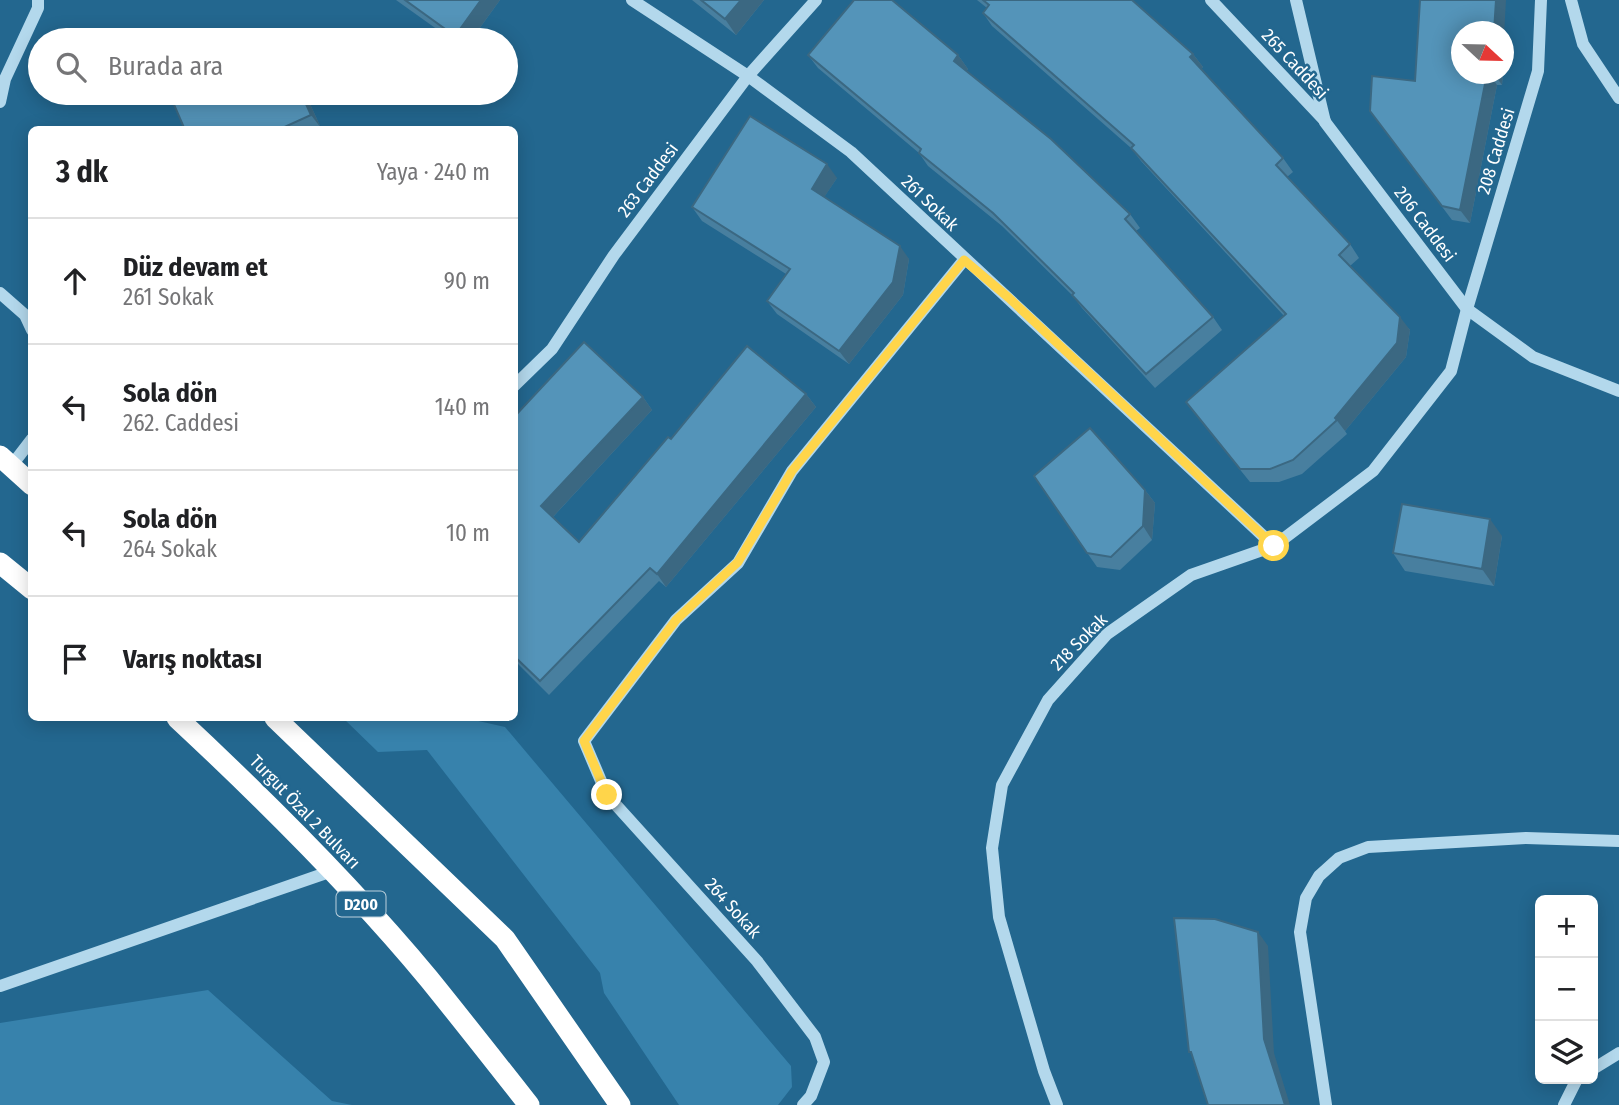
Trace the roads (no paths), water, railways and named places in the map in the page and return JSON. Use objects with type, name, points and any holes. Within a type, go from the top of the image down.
[{"type":"highway","points":[[6,460],[28,481]]},
{"type":"highway","points":[[0,564],[28,586]]},
{"type":"highway","name":"Turgut Özal 2 Bulvarı","points":[[180,721],[235,772],[332,872],[428,978],[529,1105]]},
{"type":"highway","points":[[278,721],[505,939],[620,1105]]},
{"type":"street","points":[[29,28],[38,8],[38,0]]},
{"type":"street","name":"261 Sokak","points":[[632,0],[748,76],[851,152],[1274,546]]},
{"type":"street","name":"263 Caddesi","points":[[518,382],[552,349],[614,255],[748,76],[816,0]]},
{"type":"street","name":"265 Caddesi","points":[[1211,0],[1325,122]]},
{"type":"street","name":"206 Caddesi","points":[[1296,0],[1325,122],[1467,309],[1533,357],[1619,391]]},
{"type":"street","name":"208 Caddesi","points":[[1467,309],[1538,71],[1541,0]]},
{"type":"street","points":[[1571,0],[1583,44],[1619,98]]},
{"type":"street","points":[[0,102],[5,79],[28,30]]},
{"type":"street","name":"264 Sokak","points":[[803,1105],[811,1096],[824,1062],[816,1037],[757,961],[607,795],[584,741],[676,620],[738,562],[792,471],[964,260]]},
{"type":"street","points":[[0,293],[28,322]]},
{"type":"street","name":"218 Sokak","points":[[1057,1105],[1044,1071],[999,917],[992,848],[1002,785],[1048,700],[1107,634],[1191,575],[1274,546],[1373,471],[1451,371],[1467,309]]},
{"type":"street","points":[[6,460],[28,442]]},
{"type":"street","points":[[1326,1105],[1300,932],[1306,898],[1319,876],[1339,858],[1368,848],[1526,838],[1619,841]]},
{"type":"street","points":[[0,986],[332,872]]},
{"type":"street","points":[[1598,1066],[1619,1053]]},
{"type":"street","points":[[1564,1105],[1574,1084]]}]
